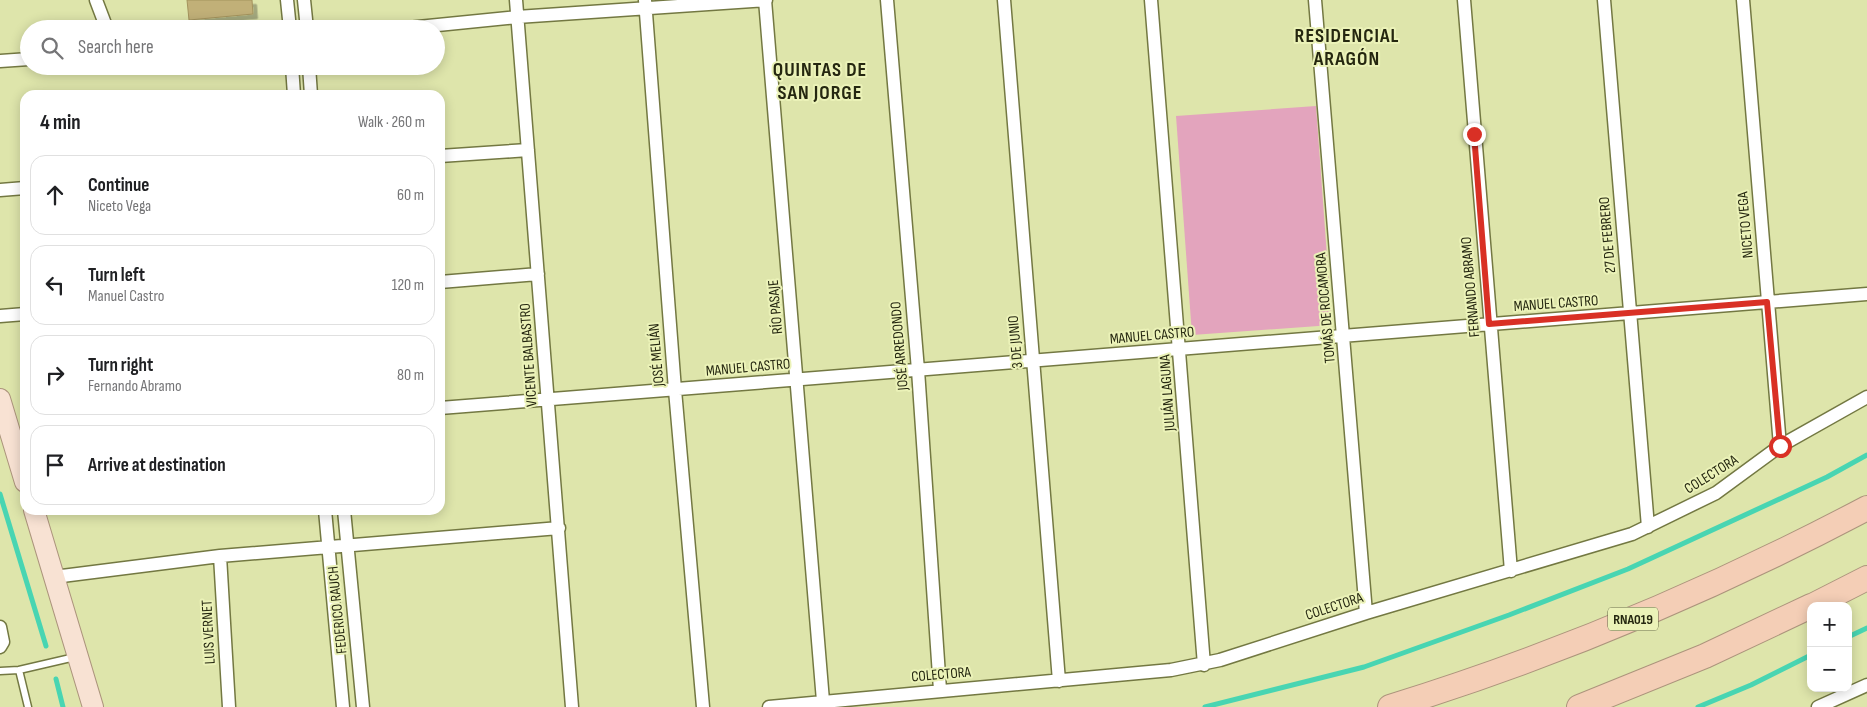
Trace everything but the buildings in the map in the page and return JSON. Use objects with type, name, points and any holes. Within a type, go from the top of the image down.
[{"type":"highway","name":"RNA019","points":[[1390,707],[1516,665],[1656,610],[1752,566],[1867,508]]},
{"type":"highway","points":[[1819,602],[1867,578]]},
{"type":"highway","points":[[1579,707],[1705,656],[1807,608]]},
{"type":"main road","points":[[0,399],[20,450]]},
{"type":"main road","points":[[36,515],[93,707]]},
{"type":"street","points":[[96,0],[104,20]]},
{"type":"street","points":[[288,0],[289,20]]},
{"type":"street","points":[[304,0],[305,20]]},
{"type":"street","name":"VICENTE BALBASTRO","points":[[516,0],[572,707]]},
{"type":"street","points":[[445,24],[645,4],[766,0]]},
{"type":"street","name":"RÍO PASAJE","points":[[766,0],[822,701]]},
{"type":"street","name":"JOSÉ ARREDONDO","points":[[887,0],[918,370],[940,690]]},
{"type":"street","name":"3 DE JUNIO","points":[[1004,0],[1059,681]]},
{"type":"street","name":"JULIÁN LAGUNA","points":[[1151,0],[1204,665]]},
{"type":"street","name":"TOMÁS DE ROCAMORA","points":[[1315,0],[1366,613]]},
{"type":"street","name":"FERNANDO ABRAMO","points":[[1464,0],[1489,324],[1511,571]]},
{"type":"street","name":"27 DE FEBRERO","points":[[1604,0],[1648,527]]},
{"type":"street","name":"NICETO VEGA","points":[[1743,0],[1780,446]]},
{"type":"street","name":"JOSÉ MELIÁN","points":[[645,4],[675,390],[703,707]]},
{"type":"street","points":[[0,61],[20,60]]},
{"type":"street","points":[[293,75],[294,90]]},
{"type":"street","points":[[310,75],[311,90]]},
{"type":"street","points":[[445,156],[528,150]]},
{"type":"street","points":[[0,190],[20,188]]},
{"type":"street","points":[[445,282],[538,274]]},
{"type":"street","name":"MANUEL CASTRO","points":[[445,408],[1867,294]]},
{"type":"street","points":[[0,316],[20,314]]},
{"type":"street","name":"COLECTORA","points":[[769,707],[940,690],[1059,681],[1204,665],[1366,613],[1632,534],[1716,494],[1780,446],[1867,397]]},
{"type":"street","name":"FEDERICO RAUCH","points":[[325,515],[343,707]]},
{"type":"street","name":"FEDERICO RAUCH","points":[[344,515],[363,707]]},
{"type":"street","points":[[54,576],[220,556],[347,544],[559,528]]},
{"type":"street","name":"LUIS VERNET","points":[[220,556],[229,707]]},
{"type":"street","points":[[0,628],[3,642],[0,647]]},
{"type":"street","points":[[1818,707],[1867,685]]},
{"type":"lane","points":[[0,671],[19,670],[78,657]]},
{"type":"lane","points":[[19,670],[28,707]]},
{"type":"shaded area","points":[[1316,106],[1332,325],[1192,335],[1176,116]]},
{"type":"waterway","points":[[1205,707],[1364,667],[1509,615],[1628,569],[1827,477],[1867,455]]},
{"type":"waterway","points":[[0,494],[46,646]]},
{"type":"waterway","points":[[1852,635],[1867,628]]},
{"type":"waterway","points":[[1698,707],[1751,685],[1807,657]]},
{"type":"waterway","points":[[56,679],[63,707]]},
{"type":"district","name":"RESIDENCIAL ARAGÓN","points":[[1347,46]]},
{"type":"district","name":"QUINTAS DE SAN JORGE","points":[[820,80]]},
{"type":"route","points":[[1474,134],[1489,324],[1767,302],[1780,446]]}]
